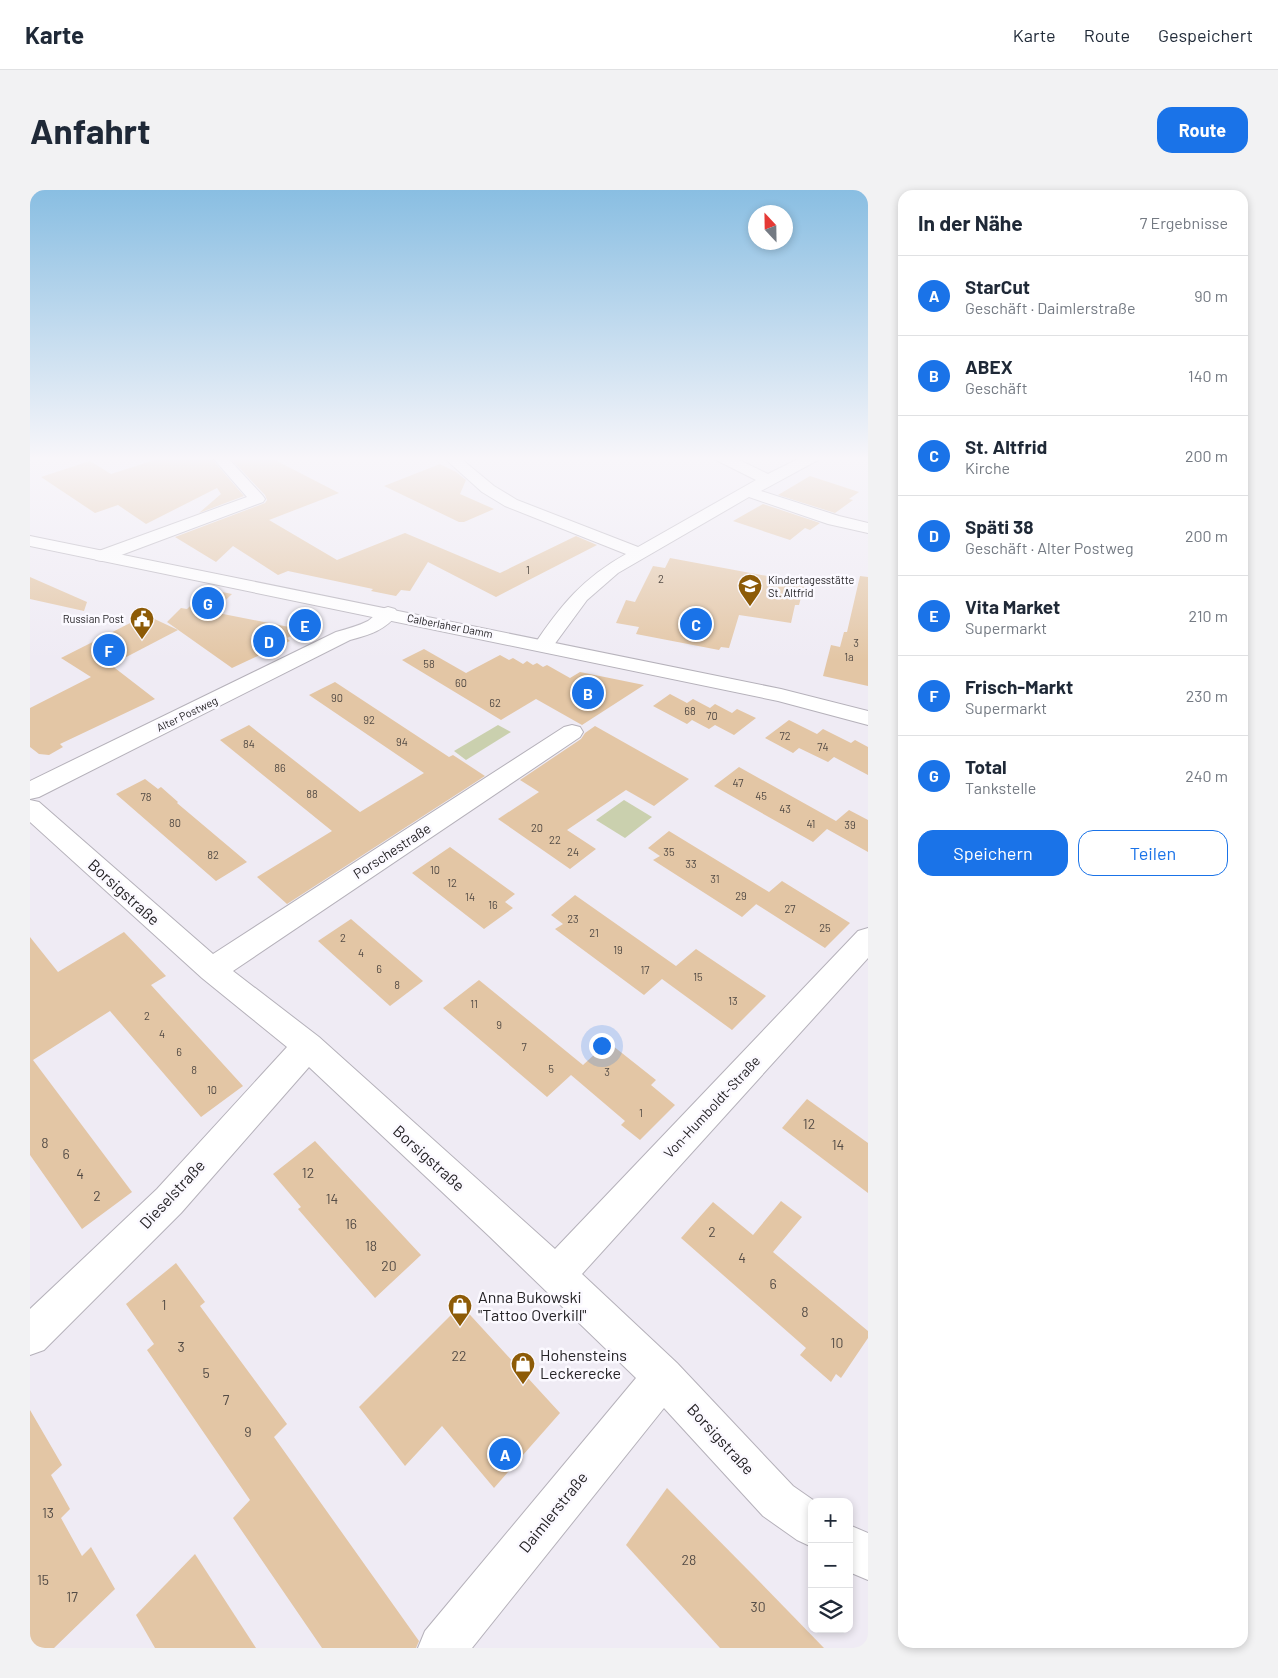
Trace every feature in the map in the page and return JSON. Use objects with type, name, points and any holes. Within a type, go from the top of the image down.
[{"type":"street","points":[[102,556],[186,525]]},
{"type":"street","points":[[567,525],[639,553]]},
{"type":"street","points":[[544,645],[580,596],[612,569],[689,525]]},
{"type":"street","points":[[855,525],[868,528]]},
{"type":"street","name":"Calberlaher Damm","points":[[30,541],[781,695],[868,718]]},
{"type":"street","name":"Alter Postweg","points":[[343,636],[346,628],[364,609]]},
{"type":"street","name":"Alter Postweg","points":[[30,791],[343,636],[358,632],[379,622],[388,613]]},
{"type":"street","name":"Porschestraße","points":[[212,970],[572,732]]},
{"type":"street","name":"Borsigstraße","points":[[30,808],[212,970],[308,1046],[556,1274],[663,1377],[778,1501],[808,1523]]},
{"type":"street","name":"Von-Humboldt-Straße","points":[[556,1274],[868,939]]},
{"type":"street","name":"Dieselstraße","points":[[30,1336],[169,1200],[308,1046]]},
{"type":"street","name":"Daimlerstraße","points":[[442,1648],[663,1377]]},
{"type":"street","points":[[853,1549],[868,1558]]},
{"type":"green space","points":[[498,725],[511,732],[466,760],[454,751]]},
{"type":"green space","points":[[624,800],[652,817],[625,838],[596,820]]},
{"type":"building","points":[[207,525],[278,525],[337,560],[405,533],[500,573],[576,536],[597,545],[496,597],[428,562],[410,591],[401,590],[396,596],[371,591],[373,589],[288,571],[278,575],[233,546],[216,562],[175,537]]},
{"type":"building","points":[[745,525],[817,525],[810,530],[805,528],[790,540]]},
{"type":"building","points":[[670,558],[805,583],[799,605],[795,605],[791,623],[739,615],[729,648],[721,647],[719,650],[636,634],[639,627],[616,623],[626,600],[635,602],[653,566],[665,568]]},
{"type":"building","points":[[860,576],[868,577],[868,686],[823,676],[831,645],[840,647],[844,632],[847,632]]},
{"type":"building","points":[[30,577],[87,602],[84,611],[30,599]]},
{"type":"building","points":[[208,589],[232,594],[213,612],[304,630],[287,638],[290,641],[232,668],[167,622],[181,608],[187,609]]},
{"type":"building","points":[[146,615],[178,630],[111,665],[155,699],[60,744],[63,747],[49,755],[39,754],[30,747],[30,708],[91,677],[61,658]]},
{"type":"building","points":[[424,649],[466,673],[500,655],[509,660],[513,658],[523,664],[527,661],[533,665],[537,663],[543,667],[547,665],[570,678],[580,672],[644,685],[582,725],[536,699],[501,720],[402,660]]},
{"type":"building","points":[[335,682],[449,757],[453,755],[485,776],[287,904],[257,877],[332,831],[220,740],[249,725],[360,812],[424,773],[309,695]]},
{"type":"building","points":[[670,694],[687,703],[693,699],[710,708],[715,704],[732,713],[737,709],[756,718],[734,735],[715,725],[709,729],[692,720],[687,724],[653,706]]},
{"type":"building","points":[[789,720],[817,734],[823,729],[851,743],[855,740],[868,747],[868,775],[834,757],[828,762],[799,748],[793,753],[765,738]]},
{"type":"building","points":[[595,726],[689,779],[654,806],[626,790],[567,830],[596,849],[570,869],[498,819],[539,792],[520,780],[581,739],[585,733]]},
{"type":"building","points":[[739,767],[836,821],[849,810],[868,820],[868,852],[827,829],[813,842],[714,786]]},
{"type":"building","points":[[145,779],[158,789],[161,787],[177,803],[247,862],[216,881],[116,794]]},
{"type":"building","points":[[669,831],[769,892],[782,881],[850,923],[825,948],[756,904],[742,917],[653,860],[660,856],[648,848]]},
{"type":"building","points":[[450,847],[515,894],[505,902],[513,908],[484,929],[412,873]]},
{"type":"building","points":[[575,895],[676,966],[696,949],[766,996],[732,1030],[662,979],[644,995],[555,929],[563,924],[551,915]]},
{"type":"building","points":[[351,919],[423,981],[390,1006],[318,941]]},
{"type":"building","points":[[124,932],[166,976],[151,985],[243,1086],[201,1117],[110,1011],[33,1060],[132,1192],[82,1229],[30,1155],[30,937],[58,972]]},
{"type":"building","points":[[479,980],[583,1065],[608,1042],[656,1080],[651,1085],[675,1105],[640,1140],[621,1125],[625,1121],[571,1075],[547,1097],[443,1008]]},
{"type":"building","points":[[807,1099],[868,1143],[868,1193],[782,1128]]},
{"type":"building","points":[[315,1141],[421,1255],[375,1298],[298,1209],[301,1207],[273,1174]]},
{"type":"building","points":[[781,1201],[802,1217],[773,1252],[868,1331],[868,1338],[841,1378],[836,1374],[831,1382],[800,1355],[806,1348],[681,1238],[713,1202],[753,1235]]},
{"type":"building","points":[[176,1263],[205,1302],[200,1306],[287,1424],[274,1437],[419,1641],[416,1648],[322,1648],[233,1518],[250,1500],[147,1350],[154,1344],[126,1304]]},
{"type":"building","points":[[461,1305],[560,1413],[494,1488],[442,1426],[405,1466],[359,1407]]},
{"type":"building","points":[[30,1410],[62,1465],[51,1475],[70,1509],[61,1518],[82,1556],[91,1547],[115,1589],[54,1648],[30,1648]]},
{"type":"building","points":[[667,1488],[824,1648],[720,1648],[626,1545]]},
{"type":"building","points":[[195,1554],[256,1648],[155,1648],[136,1615]]},
{"type":"place","name":"Total","points":[[208,603]]},
{"type":"place","name":"Kindertagesstätte St. Altfrid","points":[[750,607]]},
{"type":"place","name":"St. Altfrid","points":[[696,624]]},
{"type":"place","name":"Vita Market","points":[[305,625]]},
{"type":"place","name":"Russian Post","points":[[142,640]]},
{"type":"place","name":"Späti 38","points":[[269,641]]},
{"type":"place","name":"Frisch-Markt","points":[[109,650]]},
{"type":"place","name":"ABEX","points":[[588,693]]},
{"type":"place","name":"Anna Bukowski \"Tattoo Overkill\"","points":[[460,1327]]},
{"type":"place","name":"Hohensteins Leckerecke","points":[[523,1385]]},
{"type":"place","name":"StarCut","points":[[505,1454]]}]
